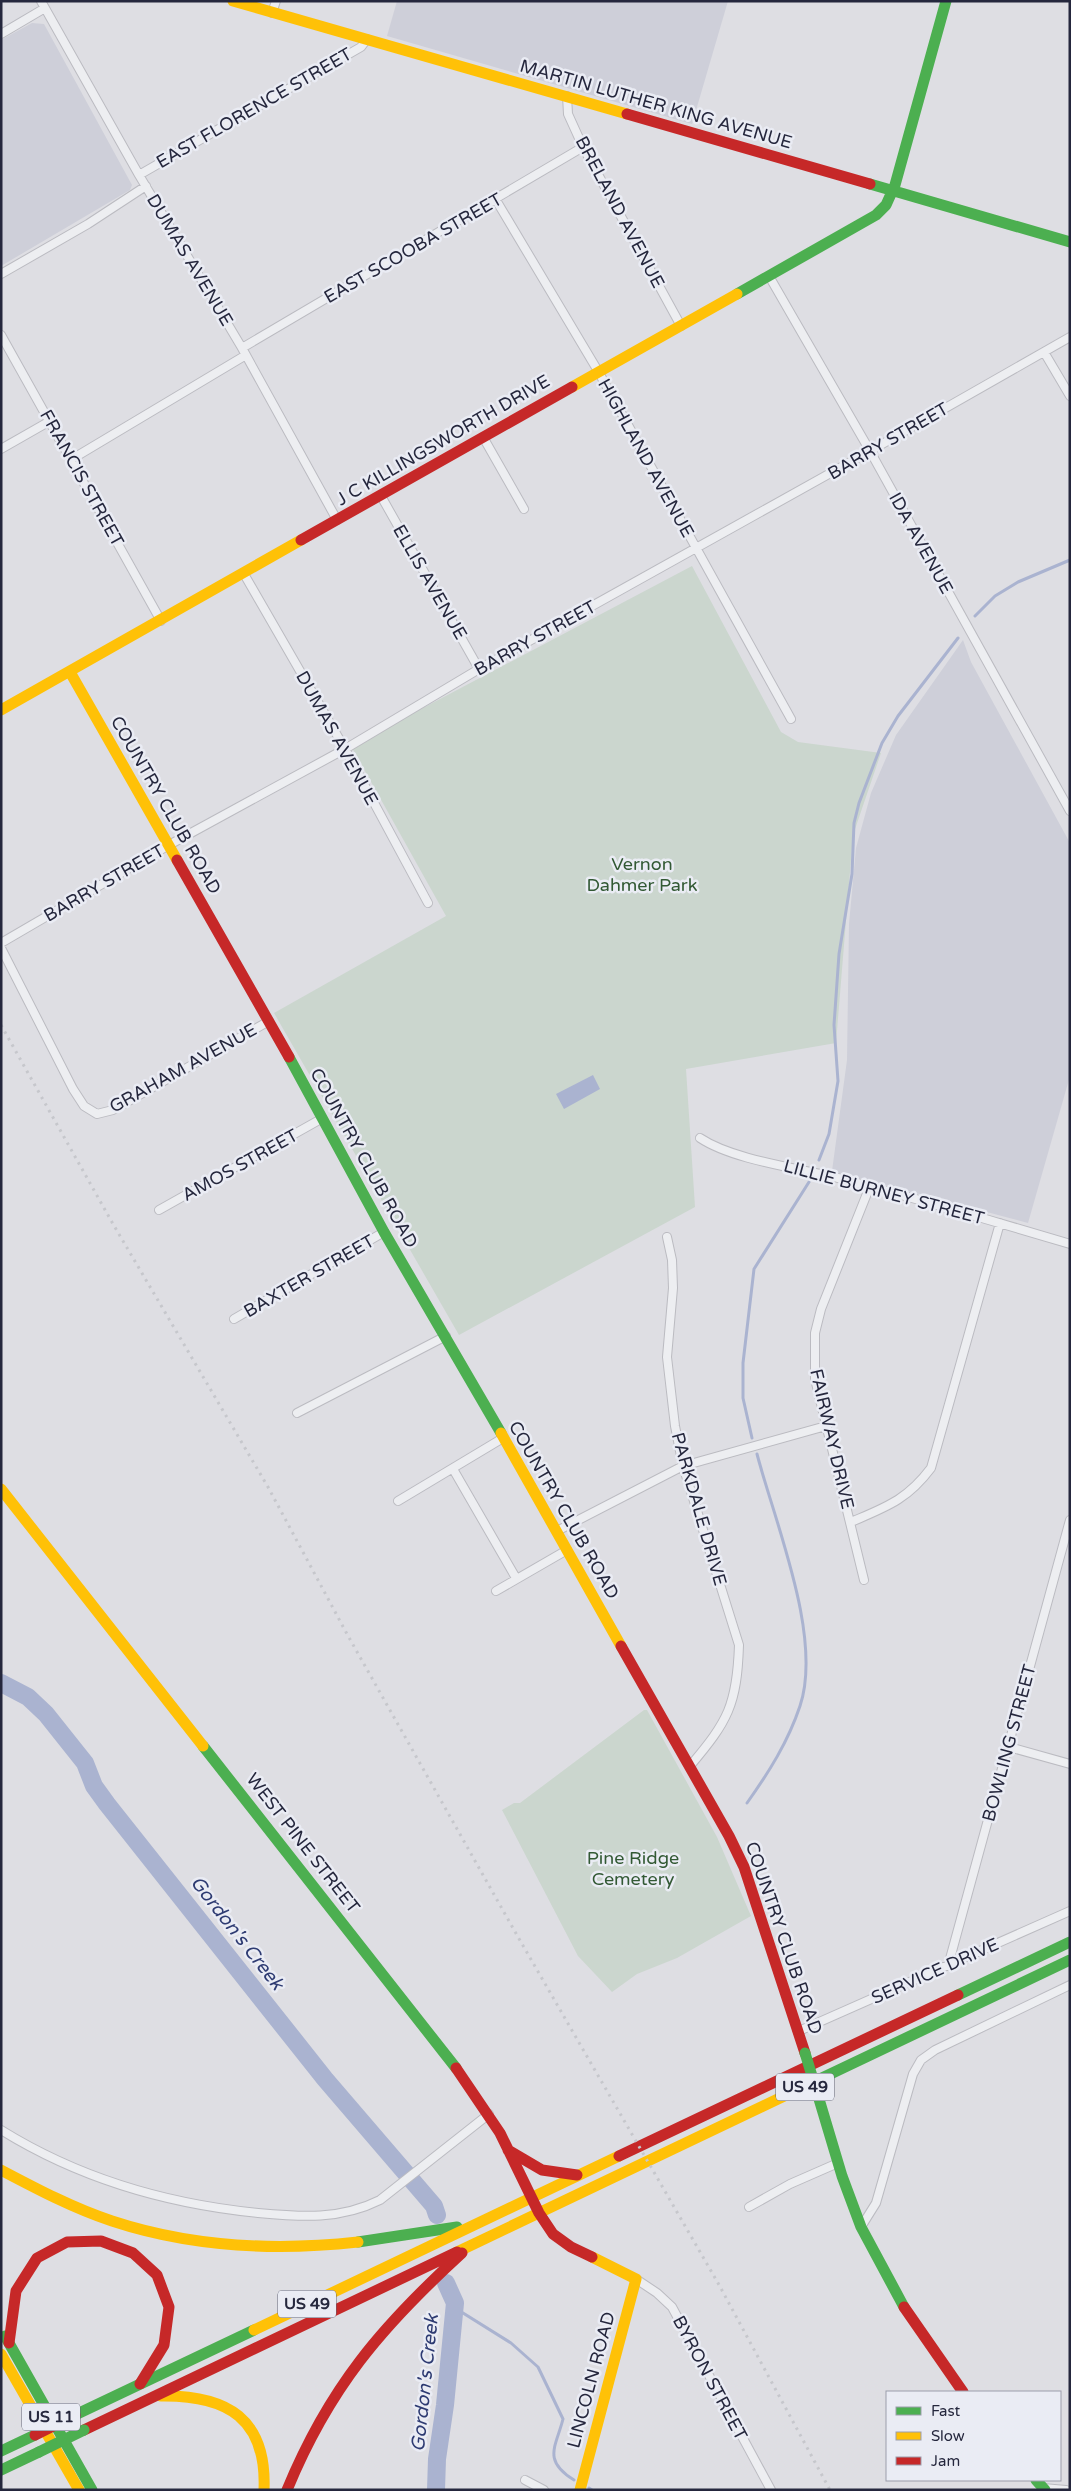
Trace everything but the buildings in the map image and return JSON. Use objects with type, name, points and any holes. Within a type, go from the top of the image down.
[{"type":"main road","name":"MARTIN LUTHER KING AVENUE","points":[[232,1],[568,96],[1070,242]]},
{"type":"main road","name":"J C KILLINGSWORTH DRIVE","points":[[1,710],[876,215],[886,205],[893,190],[946,1]]},
{"type":"main road","name":"COUNTRY CLUB ROAD","points":[[70,672],[269,1021],[384,1232],[446,1336],[690,1766],[744,1867],[799,2031],[838,2163],[862,2227],[882,2267],[924,2339],[962,2391]]},
{"type":"main road","name":"WEST PINE STREET","points":[[1,1489],[438,2043],[488,2114],[539,2213],[553,2234],[571,2247],[636,2279]]},
{"type":"main road","name":"US 49","points":[[1,2451],[474,2223],[531,2198],[1070,1942]]},
{"type":"main road","name":"US 49","points":[[1,2470],[1070,1960]]},
{"type":"main road","points":[[508,2150],[542,2170],[563,2174],[580,2174]]},
{"type":"main road","points":[[1,2170],[48,2196],[112,2220],[169,2236],[225,2245],[287,2248],[351,2244],[474,2223]]},
{"type":"main road","points":[[9,2343],[9,2316],[13,2295],[22,2277],[36,2260],[52,2248],[72,2241],[91,2239],[112,2242],[131,2251],[145,2262],[159,2280],[167,2299],[169,2319],[164,2344],[139,2385]]},
{"type":"main road","points":[[287,2490],[301,2454],[321,2416],[360,2356],[418,2292],[474,2243]]},
{"type":"main road","name":"LINCOLN ROAD","points":[[580,2490],[636,2279]]},
{"type":"main road","name":"US 11","points":[[1,2330],[92,2490]]},
{"type":"main road","name":"US 11","points":[[1,2354],[79,2490]]},
{"type":"main road","points":[[154,2397],[184,2395],[203,2397],[221,2404],[237,2414],[250,2428],[258,2443],[265,2469],[264,2490]]},
{"type":"street","points":[[272,13],[276,1]]},
{"type":"street","points":[[1,34],[43,5]]},
{"type":"street","name":"DUMAS AVENUE","points":[[43,5],[139,175],[244,352],[337,520]]},
{"type":"street","name":"EAST FLORENCE STREET","points":[[139,175],[360,47],[367,39]]},
{"type":"street","name":"BRELAND AVENUE","points":[[568,96],[568,114],[584,147],[681,326]]},
{"type":"street","name":"EAST SCOOBA STREET","points":[[72,459],[244,352],[584,147]]},
{"type":"street","name":"EAST FLORENCE STREET","points":[[1,274],[88,224],[146,186]]},
{"type":"street","name":"HIGHLAND AVENUE","points":[[496,200],[598,371],[792,719]]},
{"type":"street","name":"IDA AVENUE","points":[[769,276],[870,451],[1070,810]]},
{"type":"street","name":"FRANCIS STREET","points":[[1,335],[161,621]]},
{"type":"street","name":"BARRY STREET","points":[[1,943],[169,845],[345,750],[479,669],[696,549],[1070,337]]},
{"type":"street","points":[[1044,352],[1070,396]]},
{"type":"street","points":[[1,449],[50,421]]},
{"type":"street","points":[[484,437],[524,510]]},
{"type":"street","name":"ELLIS AVENUE","points":[[381,496],[479,669]]},
{"type":"street","name":"DUMAS AVENUE","points":[[244,574],[345,750],[428,903]]},
{"type":"street","points":[[1061,794],[1070,790]]},
{"type":"street","name":"GRAHAM AVENUE","points":[[1,948],[73,1089],[84,1106],[97,1114],[113,1110],[269,1021]]},
{"type":"street","name":"AMOS STREET","points":[[159,1210],[321,1119]]},
{"type":"street","name":"LILLIE BURNEY STREET","points":[[700,1138],[714,1147],[736,1154],[870,1186],[1070,1244]]},
{"type":"street","name":"FAIRWAY DRIVE","points":[[864,1580],[815,1379],[815,1333],[821,1309],[870,1186]]},
{"type":"street","points":[[851,1522],[895,1504],[922,1480],[931,1468],[1000,1223]]},
{"type":"street","name":"BAXTER STREET","points":[[234,1319],[384,1232]]},
{"type":"street","name":"PARKDALE DRIVE","points":[[667,1237],[672,1260],[673,1288],[667,1357],[668,1386],[683,1466],[739,1645],[738,1673],[726,1720],[690,1766]]},
{"type":"street","points":[[297,1413],[446,1336]]},
{"type":"street","points":[[557,1531],[683,1466],[826,1426]]},
{"type":"street","points":[[398,1501],[503,1438]]},
{"type":"street","points":[[453,1469],[516,1578]]},
{"type":"street","name":"BOWLING STREET","points":[[948,1966],[1070,1520]]},
{"type":"street","points":[[496,1591],[567,1550]]},
{"type":"street","points":[[1009,1747],[1070,1764]]},
{"type":"street","name":"SERVICE DRIVE","points":[[799,2031],[1070,1911]]},
{"type":"street","points":[[862,2227],[876,2203],[913,2074],[921,2060],[935,2050],[1070,1985]]},
{"type":"street","points":[[1,2130],[68,2166],[109,2182],[151,2195],[208,2207],[297,2216],[326,2216],[362,2209],[399,2187],[488,2114]]},
{"type":"street","points":[[749,2207],[790,2184],[838,2163]]},
{"type":"street","name":"BYRON STREET","points":[[636,2279],[657,2293],[672,2308],[771,2490]]},
{"type":"street","points":[[525,2480],[544,2490]]},
{"type":"street","points":[[1041,2486],[1066,2490]]},
{"type":"shaded area","points":[[397,1],[728,1],[692,124],[387,36]]},
{"type":"shaded area","points":[[32,23],[44,24],[132,185],[130,190],[1,266],[1,40]]},
{"type":"shaded area","points":[[963,640],[971,662],[1070,843],[1070,1076],[1028,1223],[832,1171],[847,1060],[849,924],[856,848],[871,793],[896,735]]},
{"type":"green space","name":"Vernon Dahmer Park","points":[[692,566],[781,732],[798,742],[881,753],[853,835],[836,1043],[686,1069],[695,1207],[459,1335],[274,1013],[446,916],[351,746]]},
{"type":"green space","name":"Pine Ridge Cemetery","points":[[644,1710],[647,1710],[717,1837],[751,1916],[677,1958],[637,1974],[612,1992],[578,1956],[502,1810],[514,1803],[520,1803]]},
{"type":"water","points":[[593,1075],[600,1089],[564,1109],[556,1094]]},
{"type":"waterway","points":[[975,616],[995,596],[1018,582],[1070,560]]},
{"type":"waterway","points":[[819,1160],[829,1134],[838,1081],[834,1025],[839,954],[852,874],[854,823],[859,803],[882,743],[898,716],[958,638]]},
{"type":"waterway","points":[[752,1438],[743,1398],[743,1363],[754,1269],[809,1182]]},
{"type":"waterway","points":[[747,1803],[784,1744],[800,1706],[805,1678],[806,1647],[794,1580],[757,1454]]},
{"type":"waterway","name":"Gordon's Creek","points":[[1,1683],[28,1697],[46,1714],[85,1763],[94,1786],[107,1804],[325,2079],[434,2206],[437,2215]]},
{"type":"waterway","name":"Gordon's Creek","points":[[436,2490],[437,2459],[445,2405],[455,2303],[446,2283]]},
{"type":"waterway","points":[[455,2308],[511,2343],[538,2367],[563,2419],[555,2445],[555,2459],[564,2473],[574,2480]]},
{"type":"railway","points":[[1,1025],[113,1224],[268,1487],[347,1634],[518,1937],[718,2283],[830,2490]]},
{"type":"traffic: fast","points":[[737,294],[876,215],[886,205],[895,185],[946,1]]},
{"type":"traffic: fast","points":[[870,184],[1070,242]]},
{"type":"traffic: fast","points":[[289,1057],[384,1232],[501,1433]]},
{"type":"traffic: fast","points":[[203,1746],[456,2068]]},
{"type":"traffic: fast","points":[[958,1995],[1070,1942]]},
{"type":"traffic: fast","points":[[803,2087],[1070,1960]]},
{"type":"traffic: fast","points":[[805,2053],[816,2089]]},
{"type":"traffic: fast","points":[[816,2089],[842,2176],[861,2227],[904,2307]]},
{"type":"traffic: fast","points":[[358,2242],[457,2227]]},
{"type":"traffic: fast","points":[[75,2415],[254,2330]]},
{"type":"traffic: fast","points":[[5,2336],[92,2490]]},
{"type":"traffic: fast","points":[[39,2452],[84,2430]]},
{"type":"traffic: fast","points":[[1,2451],[35,2435]]},
{"type":"traffic: fast","points":[[1,2470],[39,2452]]},
{"type":"traffic: fast","points":[[1037,2481],[1045,2490]]},
{"type":"traffic: slow","points":[[233,1],[627,114]]},
{"type":"traffic: slow","points":[[572,387],[737,294]]},
{"type":"traffic: slow","points":[[1,710],[301,540]]},
{"type":"traffic: slow","points":[[70,672],[177,860]]},
{"type":"traffic: slow","points":[[501,1433],[621,1646]]},
{"type":"traffic: slow","points":[[1,1489],[203,1746]]},
{"type":"traffic: slow","points":[[457,2252],[803,2087]]},
{"type":"traffic: slow","points":[[254,2330],[619,2156]]},
{"type":"traffic: slow","points":[[1,2170],[55,2198],[98,2216],[172,2237],[234,2245],[265,2246],[327,2245],[358,2242]]},
{"type":"traffic: slow","points":[[580,2490],[636,2279],[592,2257]]},
{"type":"traffic: slow","points":[[1,2354],[79,2490]]},
{"type":"traffic: slow","points":[[161,2396],[206,2400],[224,2407],[239,2416],[250,2429],[259,2445],[263,2466],[264,2490]]},
{"type":"traffic: jam","points":[[627,114],[870,184]]},
{"type":"traffic: jam","points":[[301,540],[572,387]]},
{"type":"traffic: jam","points":[[177,860],[289,1057]]},
{"type":"traffic: jam","points":[[621,1646],[729,1836],[744,1867],[805,2053]]},
{"type":"traffic: jam","points":[[619,2156],[958,1995]]},
{"type":"traffic: jam","points":[[456,2068],[500,2133],[539,2213],[553,2234],[571,2247],[592,2257]]},
{"type":"traffic: jam","points":[[508,2150],[542,2170],[577,2175]]},
{"type":"traffic: jam","points":[[9,2343],[16,2291],[37,2258],[67,2242],[101,2241],[133,2253],[157,2275],[169,2307],[164,2345],[140,2384]]},
{"type":"traffic: jam","points":[[84,2430],[457,2252]]},
{"type":"traffic: jam","points":[[287,2490],[321,2420],[339,2390],[360,2361],[406,2307],[462,2253]]},
{"type":"traffic: jam","points":[[904,2307],[962,2391]]},
{"type":"traffic: jam","points":[[35,2435],[75,2415]]}]
